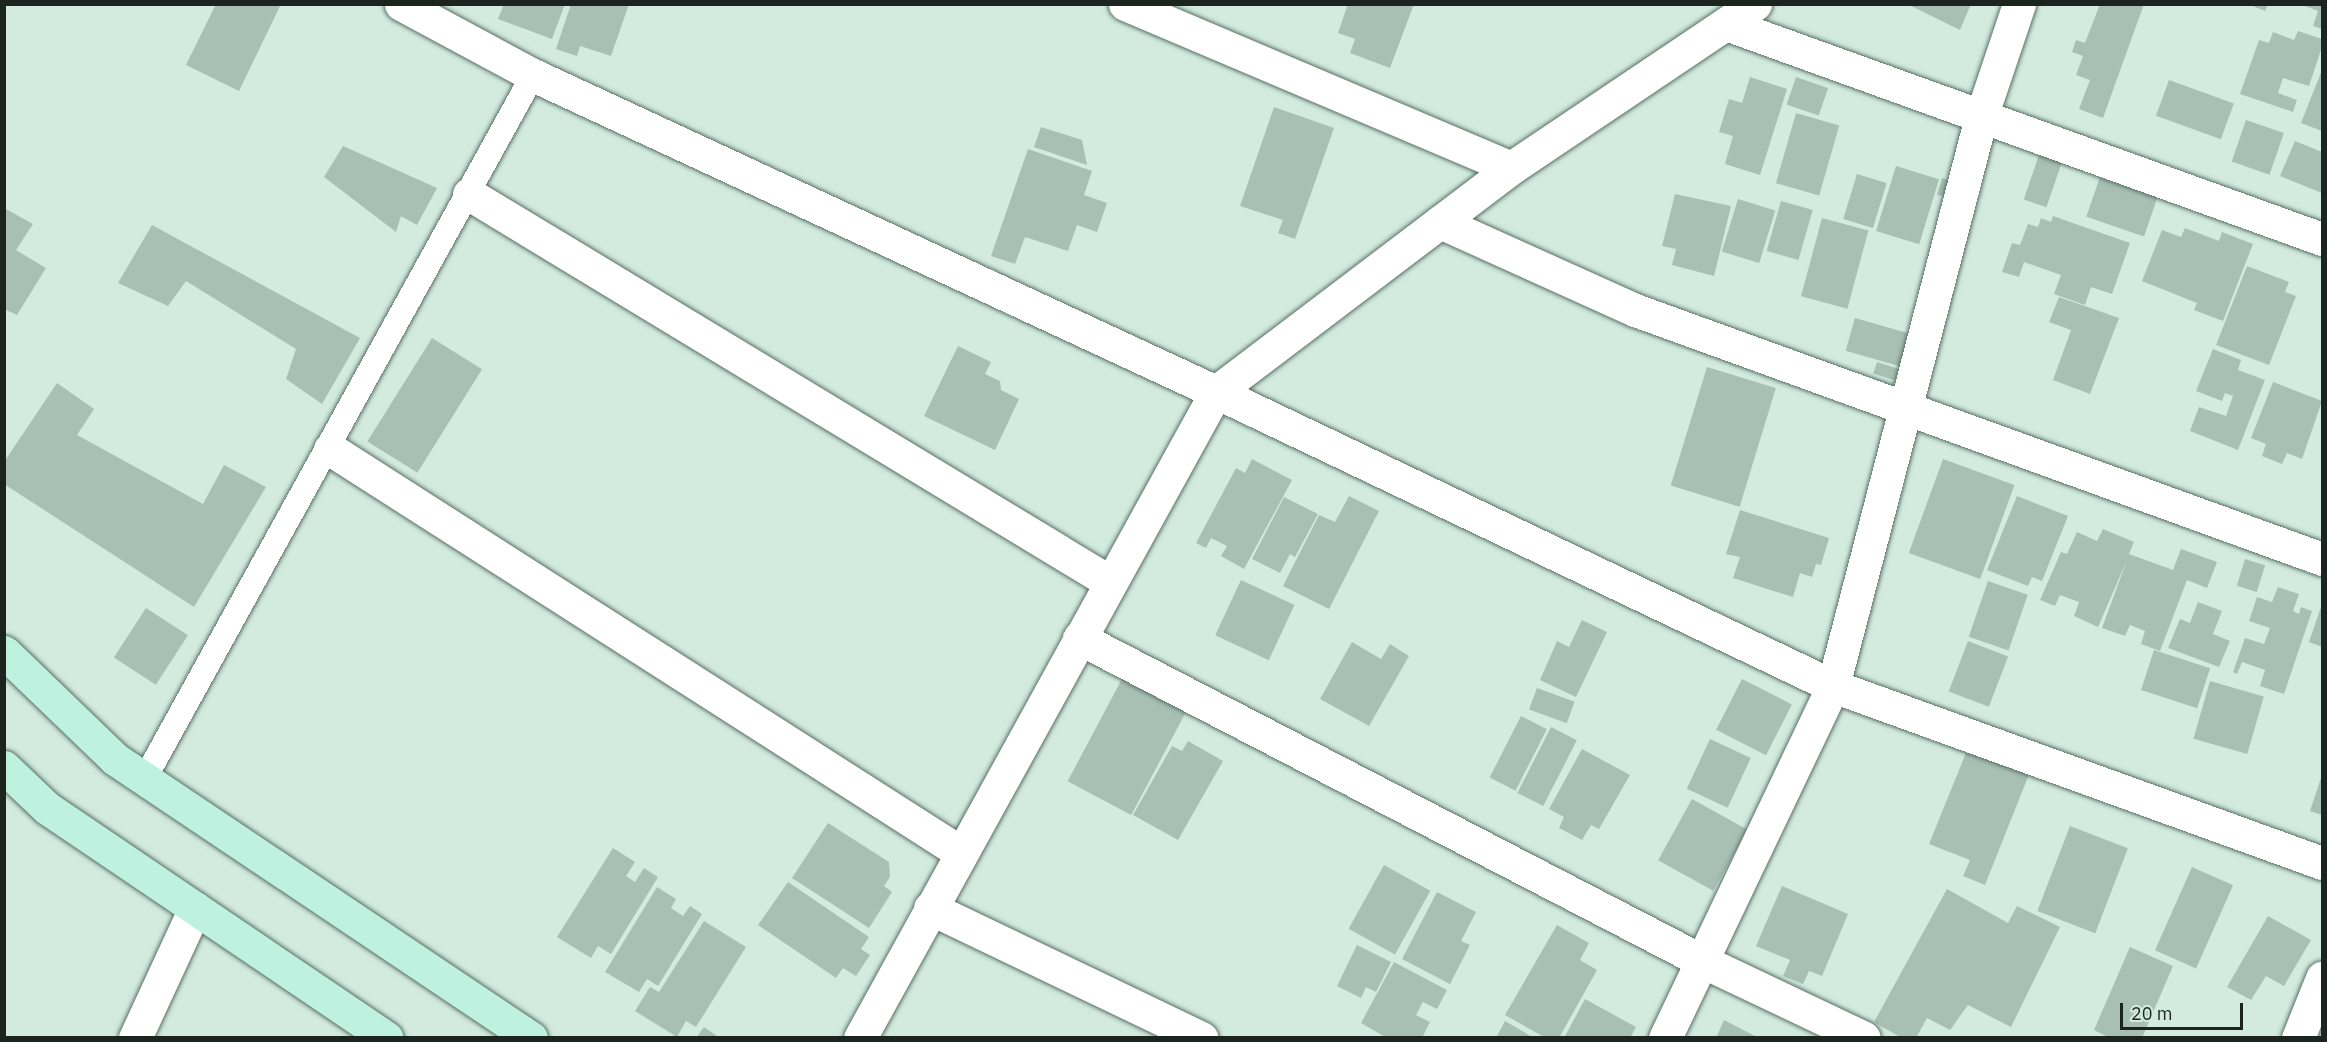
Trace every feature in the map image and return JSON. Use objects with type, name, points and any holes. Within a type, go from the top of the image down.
[{"type":"main road","points":[[4,652],[115,759],[531,1038]]},
{"type":"main road","points":[[4,767],[47,808],[387,1038]]},
{"type":"street","points":[[401,4],[533,75],[1216,392],[1833,686],[2322,863]]},
{"type":"street","points":[[1125,4],[1511,168]]},
{"type":"street","points":[[860,1038],[960,852],[1216,392],[1511,168],[1755,4]]},
{"type":"street","points":[[1665,1038],[1833,686],[1981,117],[2019,4]]},
{"type":"street","points":[[1726,24],[2322,239]]},
{"type":"street","points":[[469,194],[1110,582]]},
{"type":"street","points":[[1440,222],[1635,310],[2322,559]]},
{"type":"street","points":[[330,449],[960,852]]},
{"type":"street","points":[[1079,638],[1702,961],[1864,1038]]},
{"type":"street","points":[[135,1038],[195,908]]},
{"type":"street","points":[[930,908],[1201,1038]]},
{"type":"street","points":[[2298,1038],[2322,978]]},
{"type":"lane","points":[[144,780],[330,449],[533,75]]},
{"type":"building","points":[[216,4],[281,4],[239,91],[186,65]]},
{"type":"building","points":[[504,4],[565,4],[552,39],[498,19]]},
{"type":"building","points":[[571,4],[629,4],[611,56],[580,46],[577,56],[556,49]]},
{"type":"building","points":[[1348,4],[1414,4],[1390,68],[1350,53],[1355,39],[1338,33]]},
{"type":"building","points":[[1907,4],[1971,4],[1960,30]]},
{"type":"building","points":[[2100,4],[2144,4],[2103,118],[2079,109],[2090,80],[2076,75],[2083,56],[2072,52],[2076,40],[2085,43]]},
{"type":"building","points":[[2248,4],[2268,4],[2265,11]]},
{"type":"building","points":[[2300,4],[2322,4],[2322,29],[2313,26],[2318,11]]},
{"type":"building","points":[[2298,31],[2322,39],[2322,47],[2309,86],[2283,78],[2278,93],[2297,100],[2293,112],[2240,94],[2259,40],[2269,43],[2273,32],[2294,40]]},
{"type":"building","points":[[2322,70],[2322,131],[2301,123]]},
{"type":"building","points":[[1750,77],[1787,89],[1760,175],[1725,164],[1733,136],[1719,132],[1729,99],[1742,103]]},
{"type":"building","points":[[1796,77],[1828,88],[1819,115],[1787,104]]},
{"type":"building","points":[[2169,80],[2234,104],[2221,139],[2156,116]]},
{"type":"building","points":[[1274,107],[1334,128],[1295,239],[1278,233],[1283,220],[1240,206]]},
{"type":"building","points":[[1796,113],[1839,125],[1819,196],[1776,183]]},
{"type":"building","points":[[2246,120],[2284,133],[2269,175],[2232,162]]},
{"type":"building","points":[[1041,127],[1082,140],[1087,165],[1034,147]]},
{"type":"building","points":[[2295,141],[2322,152],[2322,193],[2280,176]]},
{"type":"building","points":[[343,146],[437,188],[417,225],[401,216],[396,232],[324,177]]},
{"type":"building","points":[[1028,149],[1092,171],[1084,195],[1107,203],[1097,232],[1077,225],[1068,251],[1025,237],[1015,264],[991,256]]},
{"type":"building","points":[[2039,155],[2062,163],[2046,207],[2024,199]]},
{"type":"building","points":[[1896,166],[1939,179],[1919,244],[1876,231]]},
{"type":"building","points":[[1857,174],[1887,183],[1873,228],[1843,219]]},
{"type":"building","points":[[2100,177],[2158,197],[2144,237],[2086,217]]},
{"type":"building","points":[[1942,178],[1958,182],[1953,198],[1937,195]]},
{"type":"building","points":[[1675,194],[1731,206],[1714,276],[1672,265],[1676,249],[1662,246]]},
{"type":"building","points":[[1738,199],[1775,210],[1759,263],[1722,252]]},
{"type":"building","points":[[1781,201],[1813,210],[1798,260],[1767,251]]},
{"type":"building","points":[[4,208],[33,224],[16,250],[46,268],[17,315],[4,309]]},
{"type":"building","points":[[2053,216],[2130,243],[2112,294],[2091,287],[2085,305],[2054,294],[2061,275],[2024,262],[2019,277],[2002,272],[2012,243],[2020,245],[2028,224],[2038,227],[2041,218],[2051,222]]},
{"type":"building","points":[[1822,218],[1868,230],[1847,309],[1801,296]]},
{"type":"building","points":[[152,225],[360,338],[322,404],[286,379],[296,349],[186,281],[168,306],[118,283]]},
{"type":"building","points":[[2185,228],[2219,241],[2222,232],[2253,244],[2223,321],[2194,310],[2197,303],[2142,281],[2162,230],[2181,237]]},
{"type":"building","points":[[2247,266],[2289,282],[2285,292],[2296,296],[2269,365],[2216,345]]},
{"type":"building","points":[[2059,297],[2119,318],[2090,394],[2053,380],[2071,330],[2049,322]]},
{"type":"building","points":[[1855,318],[1911,334],[1901,367],[1846,351]]},
{"type":"building","points":[[432,338],[482,369],[417,473],[367,441]]},
{"type":"building","points":[[958,346],[991,362],[985,374],[1000,381],[1001,390],[1019,399],[995,450],[924,416]]},
{"type":"building","points":[[2213,349],[2241,360],[2238,370],[2265,380],[2238,450],[2190,431],[2199,407],[2226,416],[2233,396],[2225,393],[2222,401],[2196,391]]},
{"type":"building","points":[[1877,362],[1899,369],[1895,381],[1873,373]]},
{"type":"building","points":[[1707,367],[1776,388],[1740,507],[1671,486]]},
{"type":"building","points":[[2273,382],[2322,401],[2302,459],[2287,453],[2282,464],[2262,456],[2266,444],[2251,438]]},
{"type":"building","points":[[57,383],[94,409],[77,435],[203,504],[224,465],[266,487],[194,607],[4,484],[4,462]]},
{"type":"building","points":[[1252,459],[1292,480],[1244,569],[1221,556],[1227,546],[1211,538],[1206,548],[1196,543],[1236,468],[1245,473]]},
{"type":"building","points":[[1943,459],[2014,485],[1980,579],[1909,553]]},
{"type":"building","points":[[1349,496],[1379,511],[1329,609],[1283,586],[1319,515],[1335,522]]},
{"type":"building","points":[[2017,496],[2068,516],[2042,581],[2032,577],[2028,586],[1987,570]]},
{"type":"building","points":[[1284,497],[1318,514],[1295,557],[1290,554],[1280,573],[1252,559]]},
{"type":"building","points":[[1740,510],[1829,538],[1821,565],[1816,564],[1812,577],[1800,573],[1793,597],[1733,578],[1740,557],[1726,554]]},
{"type":"building","points":[[2103,529],[2134,542],[2129,554],[2173,570],[2181,549],[2217,562],[2207,588],[2187,580],[2160,651],[2141,644],[2145,631],[2130,625],[2125,636],[2102,628],[2127,560],[2098,627],[2074,616],[2079,602],[2060,595],[2055,606],[2040,600],[2061,552],[2067,554],[2077,532],[2097,541]]},
{"type":"building","points":[[2245,559],[2265,565],[2257,592],[2237,586]]},
{"type":"building","points":[[1241,580],[1294,605],[1269,660],[1215,635]]},
{"type":"building","points":[[1988,581],[2028,595],[2009,650],[1969,637]]},
{"type":"building","points":[[2278,587],[2299,594],[2293,611],[2299,614],[2301,607],[2312,611],[2284,694],[2260,686],[2265,670],[2242,662],[2237,674],[2233,672],[2245,638],[2264,644],[2270,628],[2249,621],[2257,597],[2272,602]]},
{"type":"building","points":[[2198,602],[2222,611],[2213,634],[2230,641],[2219,667],[2168,648],[2180,619],[2190,623]]},
{"type":"building","points":[[2322,604],[2322,647],[2309,642]]},
{"type":"building","points":[[146,608],[188,635],[156,685],[114,657]]},
{"type":"building","points":[[1582,620],[1607,632],[1576,697],[1540,680],[1557,641],[1569,647]]},
{"type":"building","points":[[1968,641],[2008,656],[1989,707],[1949,691]]},
{"type":"building","points":[[1352,642],[1381,659],[1390,644],[1409,656],[1369,726],[1320,699]]},
{"type":"building","points":[[2154,650],[2210,668],[2197,708],[2141,690]]},
{"type":"building","points":[[1123,677],[1187,711],[1131,815],[1068,781]]},
{"type":"building","points":[[1742,679],[1792,704],[1766,755],[1716,730]]},
{"type":"building","points":[[2210,681],[2264,696],[2247,754],[2193,739]]},
{"type":"building","points":[[1537,688],[1575,702],[1567,723],[1529,710]]},
{"type":"building","points":[[1521,716],[1547,729],[1516,791],[1490,777]]},
{"type":"building","points":[[1551,727],[1577,740],[1543,806],[1517,793]]},
{"type":"building","points":[[1710,739],[1751,758],[1728,808],[1687,789]]},
{"type":"building","points":[[1188,741],[1223,761],[1178,840],[1133,815],[1172,746],[1182,751]]},
{"type":"building","points":[[1968,748],[2030,772],[1985,885],[1963,876],[1970,860],[1929,844]]},
{"type":"building","points":[[1582,749],[1630,775],[1599,829],[1591,825],[1582,840],[1559,828],[1564,817],[1549,809]]},
{"type":"building","points":[[2322,775],[2322,815],[2310,811]]},
{"type":"building","points":[[1692,799],[1747,830],[1713,891],[1658,860]]},
{"type":"building","points":[[828,823],[889,862],[890,877],[884,886],[892,892],[869,928],[792,878]]},
{"type":"building","points":[[2070,826],[2128,848],[2095,933],[2037,911]]},
{"type":"building","points":[[613,848],[635,862],[626,876],[635,882],[644,868],[658,877],[611,954],[598,946],[591,958],[557,937]]},
{"type":"building","points":[[1384,865],[1430,891],[1395,955],[1349,929]]},
{"type":"building","points":[[2192,867],[2233,885],[2196,968],[2155,950]]},
{"type":"building","points":[[788,882],[869,937],[861,949],[870,955],[856,976],[843,968],[836,978],[758,925]]},
{"type":"building","points":[[1782,886],[1848,914],[1822,976],[1809,971],[1803,984],[1783,976],[1790,960],[1756,946]]},
{"type":"building","points":[[657,887],[676,899],[671,908],[683,916],[690,906],[702,914],[658,986],[647,979],[639,992],[605,972]]},
{"type":"building","points":[[1947,889],[2008,923],[2017,906],[2060,927],[2011,1027],[1968,1005],[1950,1030],[1927,1018],[1916,1038],[1902,1038],[1874,1022]]},
{"type":"building","points":[[1437,892],[1476,912],[1461,941],[1470,945],[1450,984],[1402,959]]},
{"type":"building","points":[[2268,916],[2311,940],[2284,986],[2266,976],[2251,1000],[2227,987]]},
{"type":"building","points":[[704,921],[746,947],[696,1027],[686,1021],[677,1037],[635,1011],[650,987],[659,992]]},
{"type":"building","points":[[1557,925],[1589,943],[1580,960],[1597,970],[1559,1038],[1546,1038],[1505,1015]]},
{"type":"building","points":[[1357,945],[1391,962],[1376,992],[1366,987],[1361,998],[1337,986]]},
{"type":"building","points":[[2130,947],[2173,966],[2142,1038],[2110,1038],[2094,1030]]},
{"type":"building","points":[[1394,962],[1447,990],[1437,1009],[1423,1002],[1416,1015],[1430,1022],[1422,1038],[1387,1038],[1361,1023]]},
{"type":"building","points":[[1585,999],[1636,1027],[1630,1038],[1564,1038]]},
{"type":"building","points":[[1724,1020],[1759,1038],[1716,1038]]},
{"type":"building","points":[[1505,1021],[1534,1038],[1496,1038]]},
{"type":"building","points":[[704,1027],[720,1038],[696,1038]]}]
